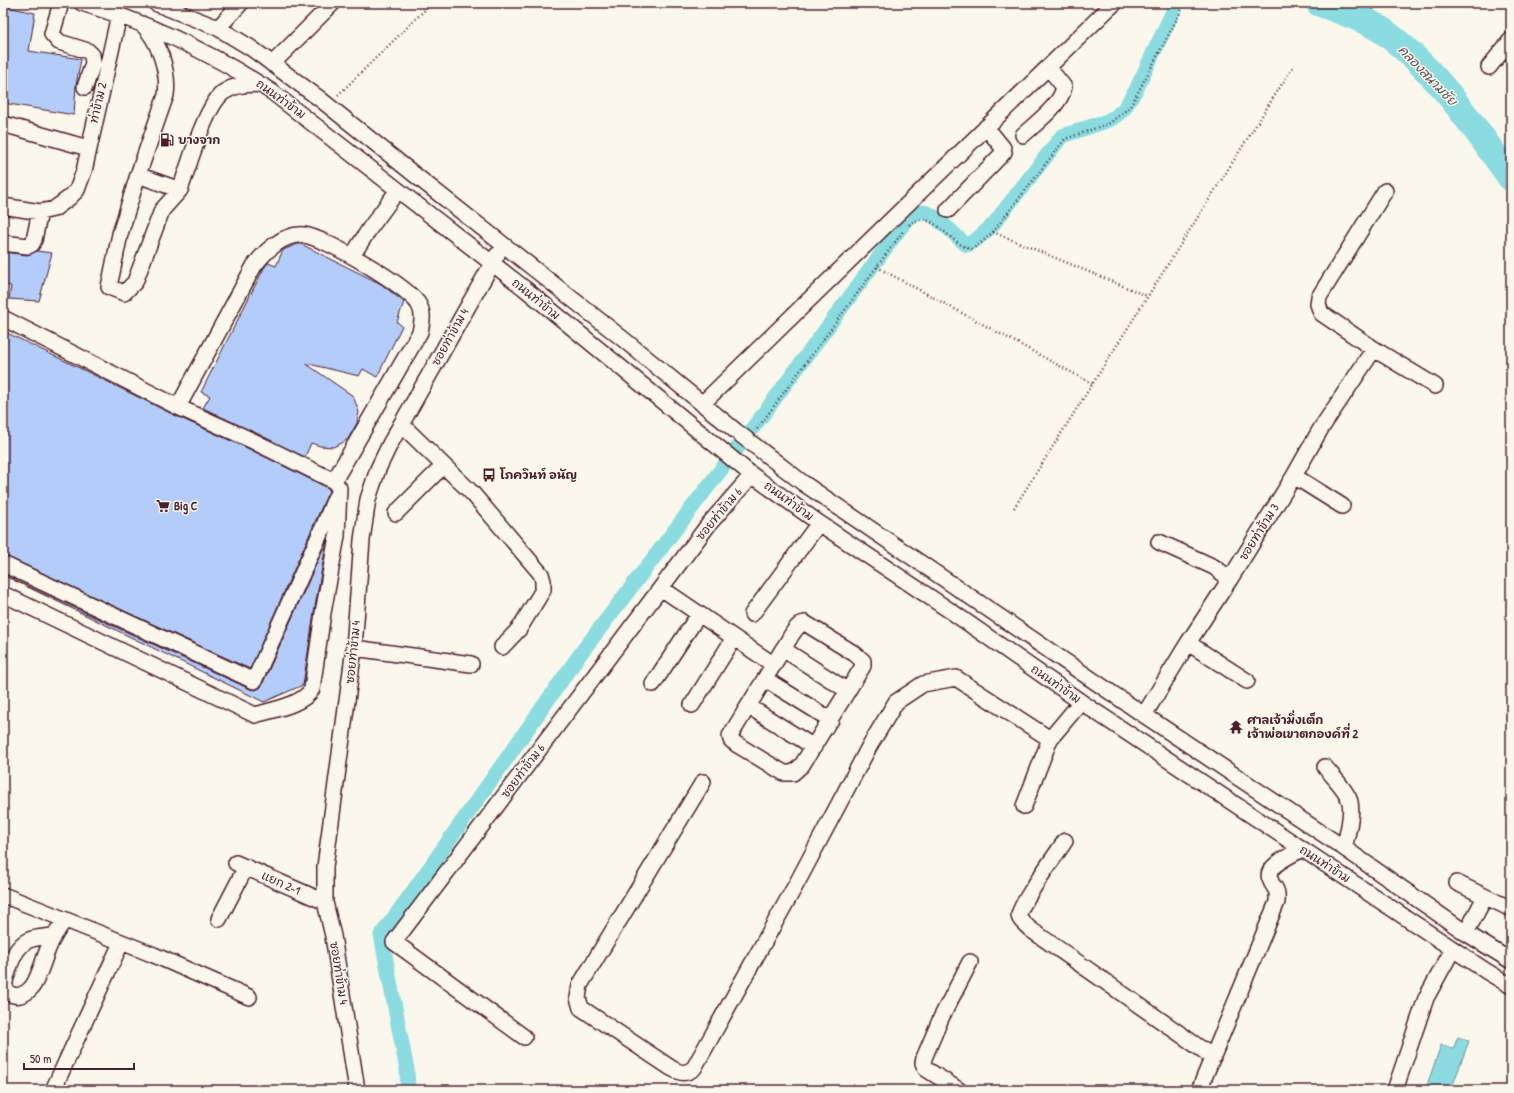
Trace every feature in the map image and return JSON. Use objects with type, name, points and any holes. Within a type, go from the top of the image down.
[{"type":"street","points":[[61,3],[52,34],[59,42],[88,51],[92,55],[93,62],[86,87]]},
{"type":"street","name":"ถนนท่าข้าม","points":[[82,3],[140,22],[203,50],[262,85],[491,263],[724,453],[819,523],[961,618],[1081,702],[1486,971],[1511,986]]},
{"type":"street","name":"ถนนท่าข้าม","points":[[155,3],[218,28],[251,48],[327,105],[803,483],[1144,715],[1344,848],[1466,933],[1511,961]]},
{"type":"street","points":[[218,28],[241,3]]},
{"type":"street","points":[[272,64],[333,3]]},
{"type":"street","points":[[702,404],[1115,3]]},
{"type":"street","name":"ท่าข้าม 2","points":[[40,212],[54,209],[77,190],[84,171],[119,15]]},
{"type":"street","points":[[140,22],[150,31],[156,42],[167,85],[166,95],[138,175],[120,234],[109,287],[124,293],[135,282],[162,210],[180,190],[206,118],[214,103],[222,93],[238,85],[249,83],[262,85]]},
{"type":"street","points":[[1489,67],[1511,40]]},
{"type":"street","points":[[1023,136],[1063,94],[1064,87],[1048,67]]},
{"type":"street","points":[[3,124],[88,148]]},
{"type":"street","points":[[948,210],[1004,152],[1003,148],[986,127]]},
{"type":"street","points":[[138,175],[180,190]]},
{"type":"street","points":[[352,256],[370,228],[398,190]]},
{"type":"street","points":[[1386,191],[1319,297],[1318,304],[1321,313],[1374,349],[1435,386]]},
{"type":"street","points":[[3,206],[40,212],[32,244],[28,246],[3,243]]},
{"type":"street","points":[[3,564],[254,680],[324,525],[336,485],[420,332],[423,316],[419,304],[396,283],[352,256],[304,235],[290,236],[283,239],[264,254],[254,266],[178,406]]},
{"type":"street","name":"ซอยท่าข้าม 4","points":[[357,1090],[334,936],[325,902],[325,867],[354,648],[362,540],[368,499],[378,469],[401,424],[491,263],[503,245]]},
{"type":"street","points":[[3,318],[178,406],[251,440],[336,485]]},
{"type":"street","name":"ซอยท่าข้าม 3","points":[[1144,715],[1294,476],[1320,430],[1374,349]]},
{"type":"street","points":[[401,424],[473,494],[541,574],[543,590],[519,629],[502,647]]},
{"type":"street","points":[[396,513],[443,466]]},
{"type":"street","name":"ซอยท่าข้าม 6","points":[[524,1037],[394,942],[710,524],[747,471]]},
{"type":"street","points":[[1294,476],[1342,506]]},
{"type":"street","points":[[3,594],[255,715],[262,713],[300,700],[310,693],[312,689],[323,612],[337,536],[336,485]]},
{"type":"street","points":[[752,614],[819,523]]},
{"type":"street","points":[[1159,542],[1214,567],[1230,579]]},
{"type":"street","points":[[661,588],[774,665]]},
{"type":"street","points":[[652,684],[699,614]]},
{"type":"street","points":[[801,623],[805,623],[855,654],[863,661],[863,666],[814,747],[798,770],[788,774],[736,744],[731,740],[730,736],[774,665],[801,623]]},
{"type":"street","points":[[692,705],[734,638]]},
{"type":"street","points":[[1188,643],[1247,681]]},
{"type":"street","points":[[354,648],[471,664]]},
{"type":"street","points":[[784,649],[848,691]]},
{"type":"street","points":[[703,782],[580,985],[578,998],[581,1008],[671,1068],[683,1073],[687,1073],[694,1068],[798,881],[870,745],[896,702],[923,684],[956,678],[1050,739]]},
{"type":"street","points":[[765,679],[831,720]]},
{"type":"street","points":[[1024,806],[1050,739],[1081,702]]},
{"type":"street","points":[[748,706],[814,747]]},
{"type":"street","points":[[1325,767],[1339,783],[1350,800],[1351,810],[1344,848]]},
{"type":"street","points":[[1065,841],[1032,890],[1019,913],[1020,918],[1030,929],[1213,1057]]},
{"type":"street","points":[[1199,1090],[1277,902],[1278,890],[1270,879],[1269,875],[1275,865],[1302,849]]},
{"type":"street","name":"แยก 2-1","points":[[219,919],[241,865],[325,902]]},
{"type":"street","points":[[1457,883],[1507,907],[1511,906]]},
{"type":"street","points":[[3,895],[249,996]]},
{"type":"street","points":[[1466,933],[1485,897]]},
{"type":"street","points":[[53,936],[65,920]]},
{"type":"street","points":[[53,1090],[121,943]]},
{"type":"street","points":[[1395,1090],[1426,998],[1453,949]]},
{"type":"street","points":[[958,1090],[926,1069],[923,1063],[941,1018],[970,962]]},
{"type":"path","points":[[327,105],[432,3]]},
{"type":"path","points":[[746,438],[903,232],[911,224],[919,220],[931,221],[964,248],[972,249],[982,242],[993,232],[1065,138],[1110,124],[1130,107],[1185,4]]},
{"type":"path","points":[[1014,508],[1294,65]]},
{"type":"path","points":[[993,232],[1148,296]]},
{"type":"path","points":[[877,267],[1093,384]]},
{"type":"water","points":[[1458,1037],[1469,1041],[1451,1090],[1430,1090],[1426,1088],[1441,1045],[1453,1049]]},
{"type":"building","points":[[3,6],[35,13],[29,51],[81,59],[76,85],[74,115],[3,103]]},
{"type":"building","points":[[301,244],[381,284],[404,302],[397,322],[402,326],[377,377],[363,369],[359,376],[305,363],[353,396],[359,412],[357,423],[348,439],[333,447],[320,446],[311,443],[305,457],[203,408],[210,396],[201,392],[264,268],[268,263],[276,266],[283,250]]},
{"type":"building","points":[[37,251],[52,253],[39,301],[9,299],[11,286],[3,285],[3,252],[27,255]]},
{"type":"building","name":"Big C","points":[[3,331],[174,415],[247,448],[328,488],[330,491],[250,669],[3,555]]},
{"type":"building","points":[[327,540],[303,685],[264,702],[3,575],[255,690],[260,688],[262,685]]},
{"type":"waterway","points":[[408,1090],[407,1070],[381,935],[581,653],[765,412],[907,219],[921,212],[926,213],[932,215],[967,245],[976,240],[992,226],[1062,136],[1107,121],[1115,117],[1124,109],[1136,90],[1177,3]]},
{"type":"waterway","name":"คลองสนามชัย","points":[[1319,3],[1352,15],[1376,26],[1402,46],[1437,80],[1453,99],[1511,178]]},
{"type":"waterway","points":[[1362,21],[1377,3]]},
{"type":"place","name":"บางจาก","points":[[167,140]]},
{"type":"place","name":"โภควินท์ อนัญ","points":[[489,475]]},
{"type":"place","name":"Big C","points":[[163,506]]},
{"type":"place","name":"ศาลเจ้ามิ่งเต็ก เจ้าพ่อเขาตกองค์ที่ 2","points":[[1236,727]]}]
